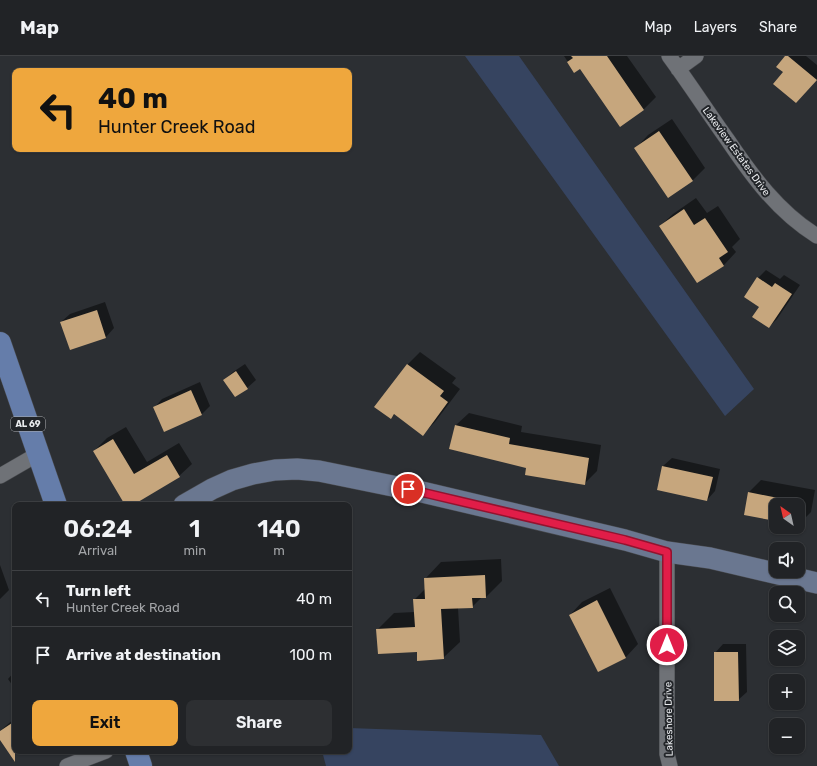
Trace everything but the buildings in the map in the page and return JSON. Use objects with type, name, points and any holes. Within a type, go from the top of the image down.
[{"type":"main road","name":"AL 69","points":[[0,343],[55,502]]},
{"type":"main road","points":[[189,502],[232,480],[253,474],[275,470],[297,469],[319,471],[438,496],[625,540],[667,552],[710,558],[817,584]]},
{"type":"main road","points":[[137,754],[141,766]]},
{"type":"street","name":"Lakeview Estates Drive","points":[[669,56],[749,170],[775,203],[790,217],[817,236]]},
{"type":"street","points":[[678,69],[696,56]]},
{"type":"street","points":[[0,476],[38,454]]},
{"type":"street","name":"Lakeshore Drive","points":[[667,552],[667,754],[670,766]]},
{"type":"street","points":[[67,766],[98,754]]},
{"type":"shaded area","points":[[465,56],[519,56],[754,389],[725,416]]},
{"type":"shaded area","points":[[352,728],[541,735],[559,766],[326,766],[323,754],[352,754]]},
{"type":"route","points":[[408,489],[625,540],[667,552],[667,645]]}]
